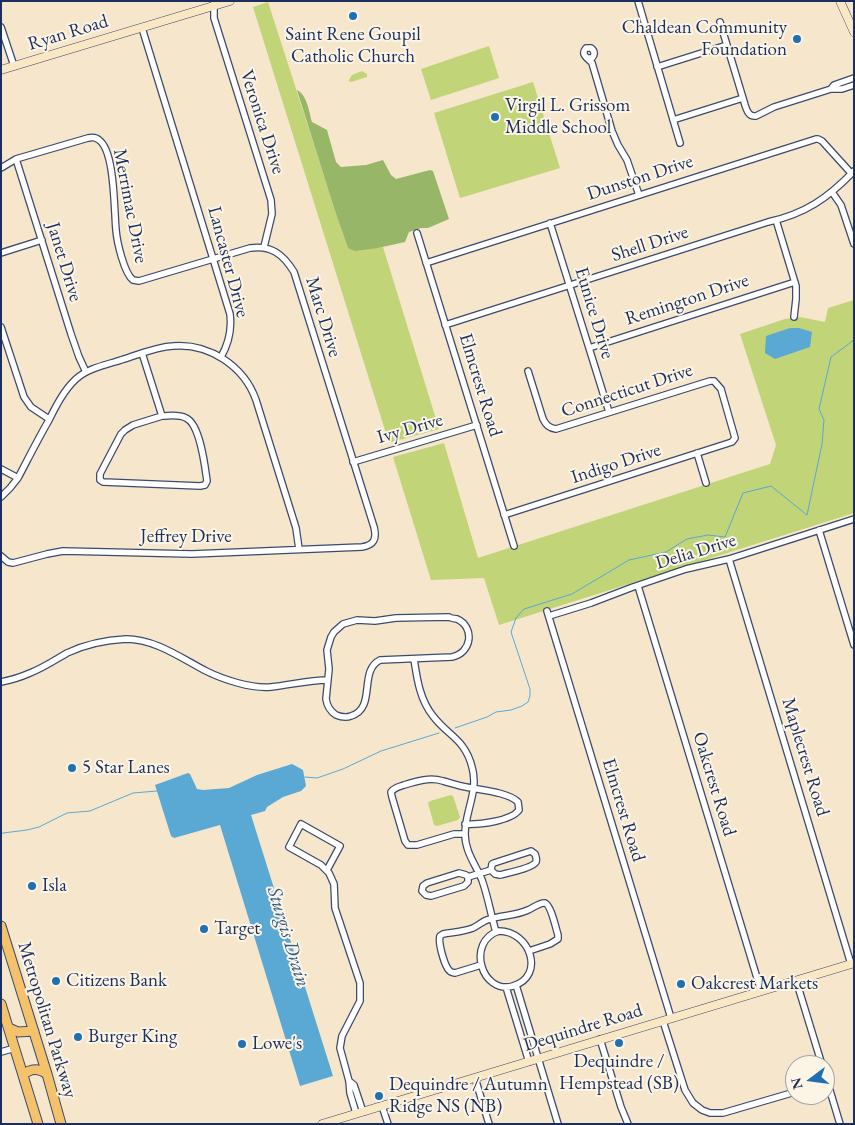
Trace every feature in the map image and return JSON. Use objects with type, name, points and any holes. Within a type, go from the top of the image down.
[{"type":"main road","name":"Ryan Road","points":[[1,70],[142,28],[214,4],[230,1]]},
{"type":"main road","points":[[840,1],[854,32]]},
{"type":"main road","name":"Metropolitan Parkway","points":[[1,926],[61,1124]]},
{"type":"main road","name":"Dequindre Road","points":[[322,1124],[853,964]]},
{"type":"main road","name":"Metropolitan Parkway","points":[[1,1004],[38,1124]]},
{"type":"main road","points":[[8,1028],[18,1032],[34,1031]]},
{"type":"main road","points":[[23,1075],[34,1069],[47,1074]]},
{"type":"street","points":[[638,1],[680,143]]},
{"type":"street","name":"Veronica Drive","points":[[214,4],[214,18],[271,200],[272,214],[264,247]]},
{"type":"street","points":[[720,22],[742,98],[749,114],[752,116],[831,89],[842,90],[854,85]]},
{"type":"street","points":[[1,27],[14,66]]},
{"type":"street","name":"Lancaster Drive","points":[[142,28],[229,311],[231,332],[221,357]]},
{"type":"street","points":[[657,68],[727,45]]},
{"type":"street","points":[[590,59],[616,141],[627,160],[639,194]]},
{"type":"street","points":[[831,89],[834,85],[854,78]]},
{"type":"street","points":[[673,120],[742,98]]},
{"type":"street","name":"Merrimac Drive","points":[[16,159],[88,138],[99,139],[104,147],[112,176],[117,238],[127,273],[131,279],[139,281],[213,259]]},
{"type":"street","name":"Dunston Drive","points":[[426,263],[816,139],[822,141],[853,172]]},
{"type":"street","points":[[1,168],[16,159]]},
{"type":"street","name":"Janet Drive","points":[[16,159],[78,357],[86,372]]},
{"type":"street","name":"Shell Drive","points":[[445,325],[786,218],[817,203],[853,172]]},
{"type":"street","points":[[832,192],[841,205],[854,244]]},
{"type":"street","points":[[776,220],[795,282],[797,294],[794,317]]},
{"type":"street","name":"Eunice Drive","points":[[550,223],[609,412]]},
{"type":"street","name":"Elmcrest Road","points":[[417,233],[514,546]]},
{"type":"street","points":[[1,253],[42,240]]},
{"type":"street","points":[[213,259],[245,248],[264,247]]},
{"type":"street","name":"Marc Drive","points":[[264,247],[283,257],[294,272],[374,528],[376,538],[374,541]]},
{"type":"street","name":"Remington Drive","points":[[588,348],[795,282]]},
{"type":"street","points":[[1,328],[24,397],[31,407],[49,419]]},
{"type":"street","points":[[1,496],[6,493],[18,478],[62,396],[74,380],[86,372],[166,347],[193,346],[221,357],[238,370],[254,394],[296,528],[299,549]]},
{"type":"street","points":[[142,354],[162,416]]},
{"type":"street","name":"Connecticut Drive","points":[[528,371],[543,419],[551,429],[557,429],[710,381],[718,385],[720,389],[735,438]]},
{"type":"street","points":[[178,415],[187,418],[195,428],[204,456],[207,481],[205,485],[103,482],[100,480],[100,474],[121,434],[133,425],[162,416],[178,415]]},
{"type":"street","name":"Ivy Drive","points":[[353,462],[476,425]]},
{"type":"street","name":"Indigo Drive","points":[[504,515],[732,442],[735,438]]},
{"type":"street","points":[[697,453],[706,483]]},
{"type":"street","points":[[1,469],[18,478]]},
{"type":"street","name":"Delia Drive","points":[[548,614],[591,603],[686,569],[729,559],[854,519]]},
{"type":"street","points":[[819,530],[854,645]]},
{"type":"street","name":"Jeffrey Drive","points":[[1,556],[14,564],[63,551],[192,554],[362,548],[374,541]]},
{"type":"street","name":"Maplecrest Road","points":[[729,559],[853,964]]},
{"type":"street","name":"Oakcrest Road","points":[[638,586],[761,991]]},
{"type":"street","name":"Elmcrest Road","points":[[548,614],[667,1019],[685,1090],[693,1103],[710,1114],[724,1114],[785,1095]]},
{"type":"street","points":[[449,617],[459,620],[468,631],[469,642],[463,653],[452,657],[414,659],[384,659],[375,662],[368,678],[363,707],[354,715],[344,717],[336,714],[329,708],[326,699],[329,669],[327,650],[334,632],[342,624],[357,620],[375,621],[396,618],[449,617]]},
{"type":"street","points":[[1,682],[30,674],[69,652],[94,644],[128,639],[158,646],[222,678],[256,687],[328,680]]},
{"type":"street","points":[[414,659],[422,696],[430,712],[439,724],[458,740],[468,755],[474,771],[474,788],[465,834],[469,853],[485,889],[496,932]]},
{"type":"street","points":[[465,834],[454,834],[417,845],[408,845],[405,841],[391,792],[398,787],[425,779],[442,780],[461,786],[491,791],[515,799],[519,805],[519,810],[515,814],[491,822],[476,825],[466,824]]},
{"type":"street","points":[[327,870],[340,846],[301,824],[289,848],[322,865],[327,870],[334,884],[335,908],[360,986],[359,1005],[341,1040],[341,1053],[349,1081],[354,1085],[360,1112]]},
{"type":"street","points":[[528,852],[533,852],[536,856],[536,862],[532,866],[500,875],[495,874],[491,870],[492,864],[496,862],[528,852]]},
{"type":"street","points":[[468,877],[491,870]]},
{"type":"street","points":[[459,873],[466,874],[468,877],[468,882],[464,886],[429,896],[422,891],[426,883],[459,873]]},
{"type":"street","points":[[481,965],[455,973],[451,972],[447,968],[439,939],[443,934],[467,930],[487,919],[521,913],[543,903],[548,905],[557,930],[558,939],[555,942],[529,951]]},
{"type":"street","points":[[496,932],[506,932],[514,935],[523,942],[529,951],[531,963],[529,974],[522,982],[511,986],[497,985],[490,982],[481,965],[482,946],[487,938],[496,932]]},
{"type":"street","points":[[796,980],[819,1055]]},
{"type":"street","points":[[511,986],[538,1059],[558,1124]]},
{"type":"street","points":[[511,986],[529,1062]]},
{"type":"street","points":[[600,1039],[628,1124]]},
{"type":"street","points":[[1,1052],[15,1048]]},
{"type":"street","points":[[475,1078],[489,1124]]},
{"type":"street","points":[[834,1105],[840,1124]]},
{"type":"street","points":[[382,1106],[388,1124]]},
{"type":"green space","points":[[268,2],[348,248],[383,247],[439,429],[389,443],[253,7]]},
{"type":"green space","points":[[489,46],[499,78],[431,100],[421,69]]},
{"type":"green space","points":[[362,71],[367,74],[367,77],[349,81],[352,75]]},
{"type":"green space","points":[[533,82],[560,168],[460,198],[434,113]]},
{"type":"green space","points":[[297,90],[305,99],[312,122],[327,130],[336,162],[341,167],[366,165],[383,160],[391,175],[396,179],[430,170],[433,171],[449,219],[428,228],[409,232],[405,242],[355,251],[348,248]]},
{"type":"green space","points":[[854,300],[854,513],[499,625],[484,578],[431,580],[393,457],[444,443],[478,558],[770,464],[776,445],[740,334],[785,319],[800,317],[825,322],[828,308]]},
{"type":"green space","points":[[451,795],[460,817],[458,820],[437,826],[434,825],[428,803]]},
{"type":"water","points":[[790,328],[799,328],[812,332],[810,347],[775,359],[765,353],[766,336]]},
{"type":"water","name":"Sturgis Drain","points":[[292,764],[303,770],[306,786],[301,791],[283,797],[267,807],[265,811],[251,815],[333,1076],[300,1086],[220,825],[174,838],[171,836],[155,785],[188,773],[197,789],[229,788],[257,775]]},
{"type":"waterway","points":[[455,728],[496,712],[511,710],[528,702],[530,689],[511,632],[516,618],[524,609],[572,594],[629,560],[666,552],[687,539],[708,535],[725,537],[743,493],[771,486],[807,515],[822,444],[824,420],[819,409],[831,357],[854,340]]},
{"type":"waterway","points":[[305,777],[317,778],[343,769],[381,751],[439,733]]},
{"type":"waterway","points":[[1,834],[39,827],[67,813],[90,811],[133,793],[157,791]]},
{"type":"place","name":"Saint Rene Goupil Catholic Church","points":[[353,16]]},
{"type":"place","name":"Chaldean Community Foundation","points":[[797,39]]},
{"type":"place","name":"Virgil L. Grissom Middle School","points":[[495,117]]},
{"type":"place","name":"5 Star Lanes","points":[[72,768]]},
{"type":"place","name":"Isla","points":[[32,886]]},
{"type":"place","name":"Target","points":[[204,929]]},
{"type":"place","name":"Citizens Bank","points":[[56,981]]},
{"type":"place","name":"Oakcrest Markets","points":[[681,984]]},
{"type":"place","name":"Burger King","points":[[78,1037]]},
{"type":"place","name":"Dequindre / Hempstead (SB)","points":[[619,1043]]},
{"type":"place","name":"Lowe's","points":[[242,1044]]},
{"type":"place","name":"Dequindre / Autumn Ridge NS (NB)","points":[[379,1096]]}]
